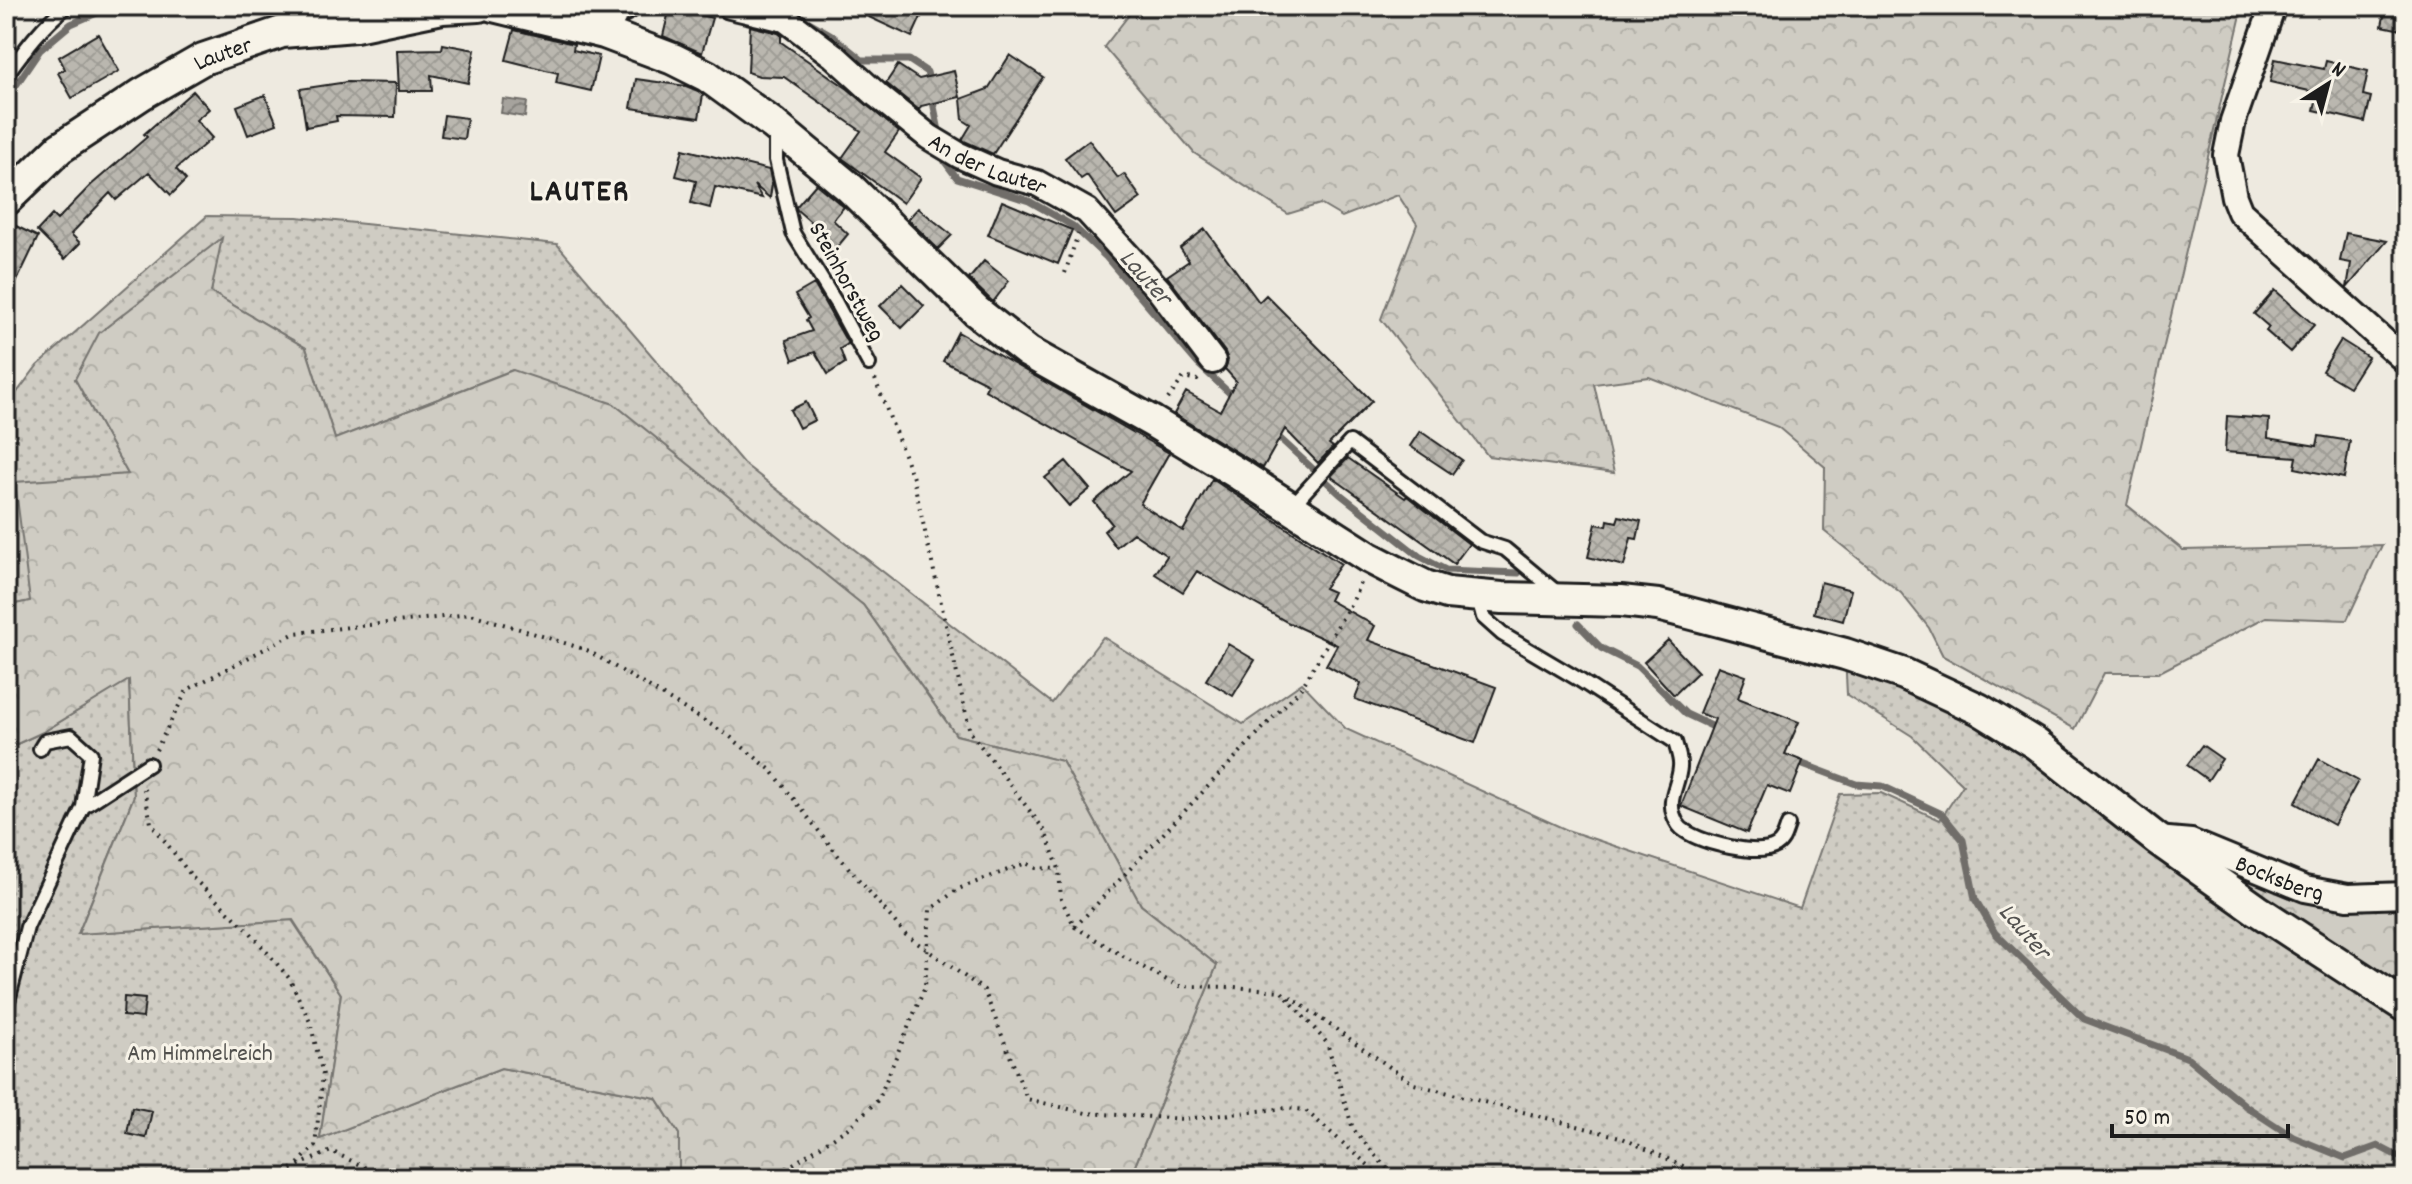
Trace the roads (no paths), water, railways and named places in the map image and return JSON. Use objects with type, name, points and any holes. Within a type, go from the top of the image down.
[{"type":"street","name":"Lauter","points":[[6,200],[60,148],[142,94],[203,59],[282,32],[355,26],[442,8],[479,6]]},
{"type":"street","points":[[493,6],[604,33],[673,59],[707,76],[773,124],[850,188],[976,311],[1028,352],[1153,422],[1300,497],[1368,557],[1425,586],[1447,593],[1658,605],[1832,650],[1904,674],[1979,709],[2036,744],[2157,839],[2257,910],[2406,1007]]},
{"type":"street","points":[[604,33],[616,12],[628,6]]},
{"type":"street","name":"An der Lauter","points":[[730,6],[785,19],[834,56],[929,137],[997,172],[1037,183],[1087,211],[1160,291],[1213,361]]},
{"type":"street","points":[[2273,6],[2253,57],[2230,132],[2226,155],[2234,197],[2240,212],[2406,361]]},
{"type":"street","name":"Bocksberg","points":[[2157,839],[2191,842],[2305,889],[2348,897],[2406,895]]},
{"type":"lane","points":[[6,75],[27,44],[67,6]]},
{"type":"lane","name":"Steinhorstweg","points":[[773,124],[776,160],[793,233],[869,364]]},
{"type":"lane","points":[[1300,497],[1350,442],[1480,541],[1505,549],[1564,599]]},
{"type":"lane","points":[[1477,595],[1483,617],[1502,634],[1675,742],[1681,766],[1673,792],[1672,810],[1683,830],[1710,842],[1755,851],[1774,848],[1783,840],[1788,825]]},
{"type":"lane","points":[[6,1009],[27,927],[83,807],[91,754],[71,736],[45,741],[40,749]]},
{"type":"lane","points":[[83,807],[149,764]]},
{"type":"water","points":[[503,99],[527,102],[525,117],[501,113]]},
{"type":"waterway","name":"Lauter","points":[[6,100],[40,50],[71,24],[113,6]]},
{"type":"waterway","name":"Lauter","points":[[802,18],[830,34],[862,60],[909,60],[927,72],[930,85]]},
{"type":"waterway","name":"Lauter","points":[[932,97],[940,136]]},
{"type":"waterway","name":"Lauter","points":[[943,152],[945,162],[957,178],[1029,201],[1073,226],[1106,257],[1198,364],[1237,400]]},
{"type":"waterway","name":"Lauter","points":[[1273,432],[1340,494],[1419,556],[1446,570],[1518,573]]},
{"type":"waterway","name":"Lauter","points":[[1578,624],[1601,648],[1637,666],[1686,714],[1720,730]]},
{"type":"waterway","name":"Lauter","points":[[1795,761],[1856,784],[1882,786],[1942,814],[1963,840],[1975,899],[1995,933],[2084,1019],[2188,1058],[2247,1107],[2293,1137],[2345,1158],[2378,1146],[2406,1163]]},
{"type":"district","name":"LAUTER","points":[[580,189]]},
{"type":"park label","name":"Am Himmelreich","points":[[200,1052]]}]
